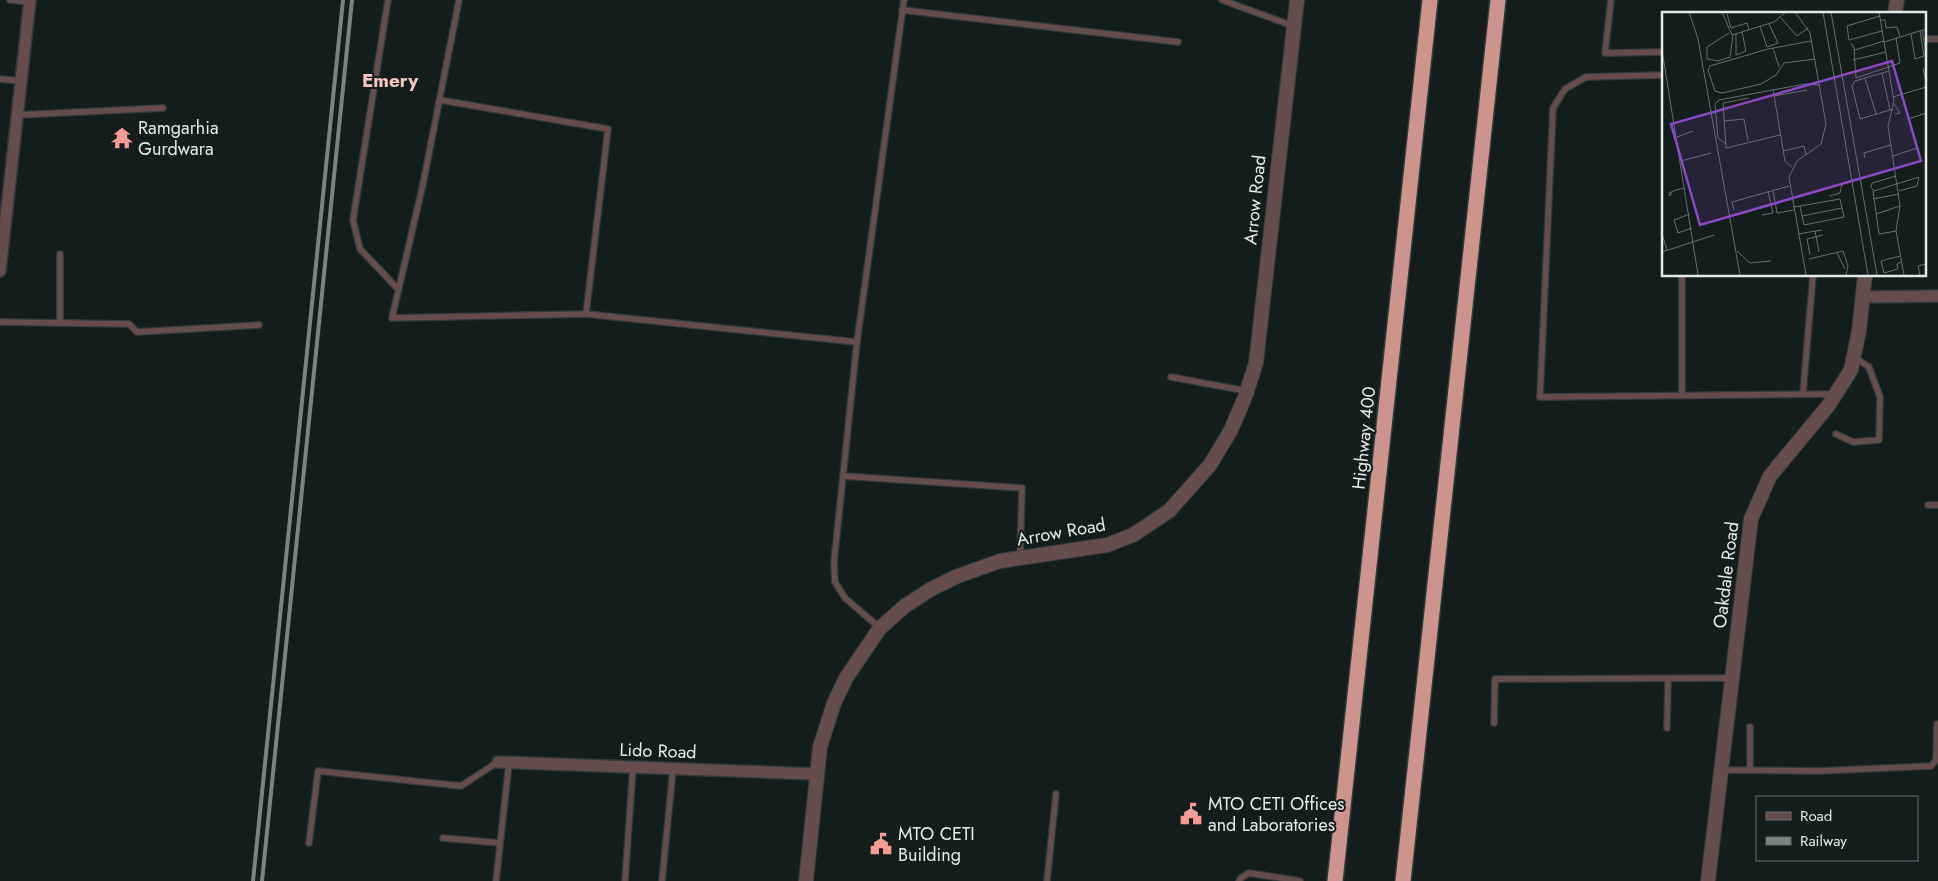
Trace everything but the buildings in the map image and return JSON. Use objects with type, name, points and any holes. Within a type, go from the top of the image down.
[{"type":"highway","name":"Highway 400","points":[[1335,881],[1430,0]]},
{"type":"highway","points":[[1403,881],[1498,0]]},
{"type":"street","name":"Arrow Road","points":[[806,881],[820,747],[834,703],[846,678],[880,628],[905,606],[931,589],[958,576],[1000,561],[1107,545],[1134,534],[1169,510],[1210,465],[1230,430],[1247,391],[1256,363],[1297,0]]},
{"type":"street","points":[[0,271],[30,1]]},
{"type":"street","name":"Oakdale Road","points":[[1708,881],[1751,519],[1770,476],[1828,406],[1851,370],[1859,331],[1865,276]]},
{"type":"street","points":[[1863,297],[1938,296]]},
{"type":"street","name":"Lido Road","points":[[503,762],[816,774]]},
{"type":"lane","points":[[10,0],[30,1]]},
{"type":"lane","points":[[388,0],[353,220],[360,249],[398,289]]},
{"type":"lane","points":[[459,0],[423,184],[392,318],[586,314],[858,342]]},
{"type":"lane","points":[[880,628],[845,598],[835,582],[834,562],[858,342],[904,0]]},
{"type":"lane","points":[[1222,0],[1294,26]]},
{"type":"lane","points":[[1611,0],[1605,53],[1662,52]]},
{"type":"lane","points":[[902,10],[1178,42]]},
{"type":"lane","points":[[1662,75],[1586,77],[1565,89],[1552,108],[1540,397],[1836,394]]},
{"type":"lane","points":[[0,79],[22,81]]},
{"type":"lane","points":[[440,100],[608,129],[586,314]]},
{"type":"lane","points":[[18,115],[163,108]]},
{"type":"lane","points":[[60,254],[60,323]]},
{"type":"lane","points":[[1682,276],[1682,395]]},
{"type":"lane","points":[[1803,393],[1813,276]]},
{"type":"lane","points":[[0,322],[129,324],[137,332],[259,325]]},
{"type":"lane","points":[[1836,434],[1853,442],[1879,440],[1880,397],[1869,367],[1854,357]]},
{"type":"lane","points":[[1170,378],[1247,391]]},
{"type":"lane","points":[[843,476],[1022,488],[1020,558]]},
{"type":"lane","points":[[1928,505],[1938,505]]},
{"type":"lane","points":[[1494,723],[1494,679],[1732,678]]},
{"type":"lane","points":[[1668,679],[1668,728]]},
{"type":"lane","points":[[1721,770],[1819,771],[1932,766],[1936,760],[1937,724]]},
{"type":"lane","points":[[1750,727],[1750,770]]},
{"type":"lane","points":[[496,881],[500,843],[503,762]]},
{"type":"lane","points":[[309,843],[318,771],[460,786],[503,762]]},
{"type":"lane","points":[[625,881],[633,767]]},
{"type":"lane","points":[[662,881],[673,769]]},
{"type":"lane","points":[[1047,881],[1056,794]]},
{"type":"lane","points":[[444,838],[500,843]]},
{"type":"lane","points":[[1239,881],[1249,873],[1300,881]]},
{"type":"railway","points":[[253,881],[343,0]]},
{"type":"railway","points":[[262,881],[352,0]]},
{"type":"place","name":"Ramgarhia Gurdwara","points":[[122,138]]},
{"type":"place","name":"MTO CETI Offices and Laboratories","points":[[1191,814]]},
{"type":"place","name":"MTO CETI Building","points":[[881,844]]},
{"type":"district","name":"Emery","points":[[390,80]]}]
